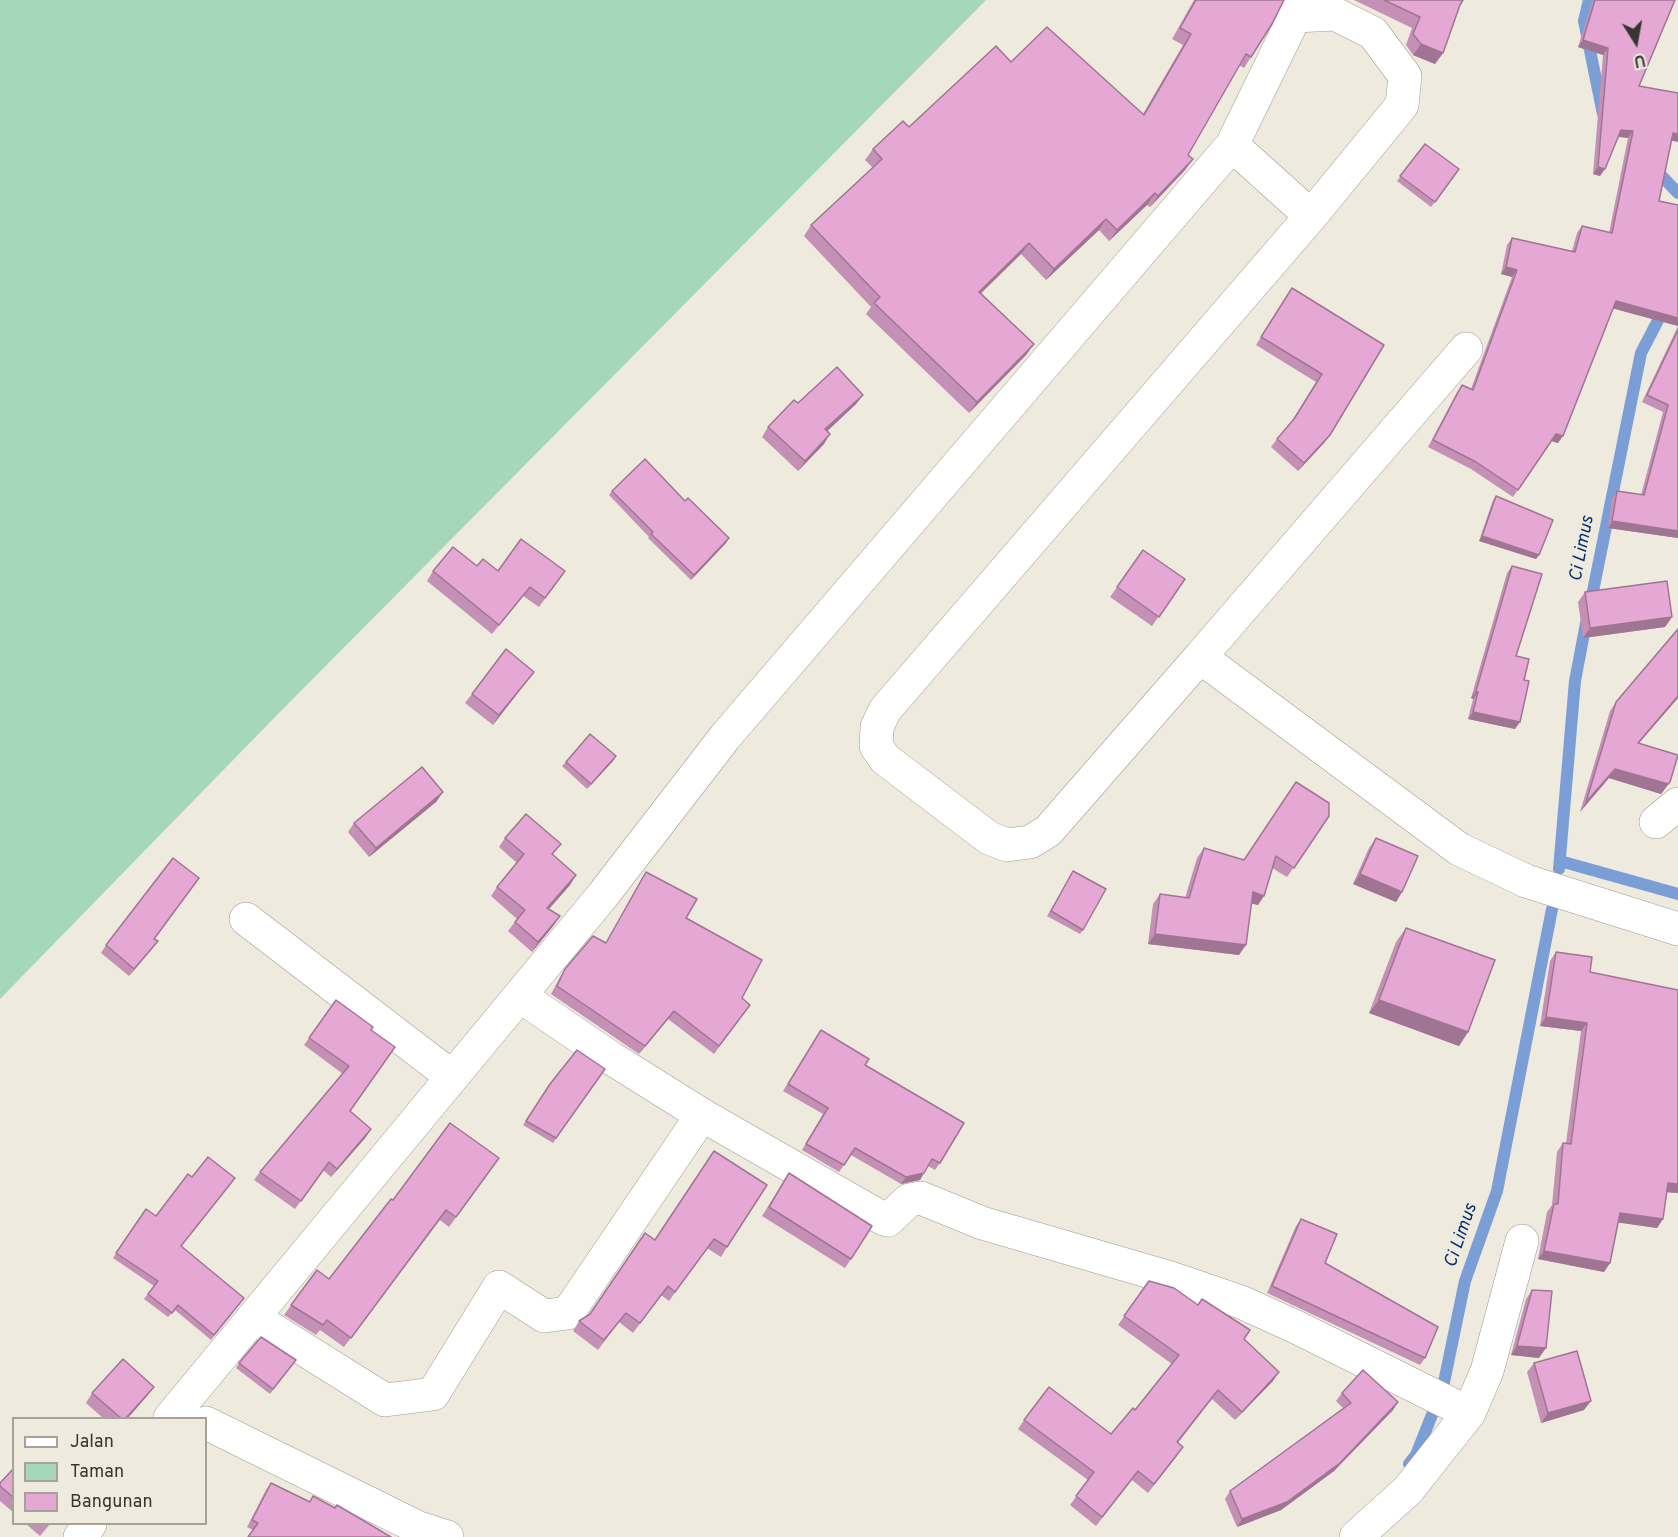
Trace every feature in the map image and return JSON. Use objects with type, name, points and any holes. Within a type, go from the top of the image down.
[{"type":"street","points":[[187,1417],[254,1318],[451,1076],[603,895],[725,738],[1232,145],[1296,8],[1335,15],[1373,33],[1405,76],[1402,105],[1311,216],[885,710],[877,727],[876,746],[885,759],[989,838],[1007,845],[1030,842],[1048,831],[1466,349]]},
{"type":"street","points":[[1232,145],[1311,216]]},
{"type":"street","points":[[1200,657],[1459,849],[1526,880],[1678,929]]},
{"type":"street","points":[[246,919],[451,1076]]},
{"type":"street","points":[[520,996],[611,1058],[702,1115],[882,1218],[888,1220],[909,1200],[921,1198],[982,1223],[1171,1278],[1241,1302],[1470,1413]]},
{"type":"street","points":[[254,1318],[385,1400],[433,1394],[499,1287],[544,1316],[568,1313],[702,1115]]},
{"type":"street","points":[[1356,1537],[1408,1490],[1470,1413],[1487,1371],[1522,1241]]},
{"type":"street","points":[[207,1427],[419,1528],[447,1537]]},
{"type":"street","points":[[80,1537],[89,1525]]},
{"type":"green space","points":[[0,0],[986,0],[277,715],[0,999]]},
{"type":"building","points":[[1196,0],[1284,0],[1251,57],[1246,54],[1188,155],[1193,159],[1158,196],[1155,193],[1117,230],[1106,219],[1054,269],[1029,243],[979,292],[1034,344],[977,402],[874,303],[880,297],[811,225],[882,159],[873,149],[903,121],[909,127],[996,46],[1011,62],[1047,27],[1144,115],[1191,34],[1180,28]]},
{"type":"building","points":[[1384,0],[1463,0],[1443,53],[1421,44],[1413,34],[1420,17]]},
{"type":"building","points":[[1595,0],[1675,0],[1639,86],[1678,93],[1678,134],[1673,133],[1659,201],[1678,205],[1678,318],[1616,301],[1563,436],[1556,434],[1518,490],[1476,462],[1433,440],[1462,385],[1473,390],[1517,270],[1506,267],[1512,238],[1575,252],[1582,226],[1612,233],[1633,131],[1621,130],[1605,169],[1598,167],[1608,48],[1583,40]]},
{"type":"building","points":[[1425,144],[1459,169],[1435,202],[1400,176]]},
{"type":"building","points":[[1292,288],[1384,345],[1330,435],[1304,463],[1277,439],[1294,419],[1322,374],[1261,337]]},
{"type":"building","points":[[1678,330],[1678,531],[1612,521],[1617,491],[1644,495],[1668,405],[1647,395]]},
{"type":"building","points":[[837,367],[863,395],[825,429],[830,434],[805,461],[768,427],[794,400],[798,403]]},
{"type":"building","points":[[645,459],[685,501],[688,498],[729,538],[694,575],[651,534],[653,532],[612,491]]},
{"type":"building","points":[[1496,496],[1553,520],[1539,555],[1482,536]]},
{"type":"building","points":[[521,539],[565,571],[545,598],[530,587],[499,625],[433,571],[453,547],[477,566],[483,559],[498,571]]},
{"type":"building","points":[[1143,550],[1185,579],[1159,617],[1117,587]]},
{"type":"building","points":[[1512,566],[1542,574],[1516,656],[1529,659],[1524,680],[1529,681],[1520,722],[1473,712],[1478,692],[1476,691]]},
{"type":"building","points":[[1667,581],[1672,617],[1590,628],[1585,592]]},
{"type":"building","points":[[1678,629],[1678,696],[1638,743],[1678,755],[1670,782],[1668,784],[1615,769],[1586,802],[1616,702]]},
{"type":"building","points":[[506,649],[534,672],[499,715],[472,694]]},
{"type":"building","points":[[590,734],[616,756],[591,784],[566,762]]},
{"type":"building","points":[[422,767],[443,792],[376,848],[354,823]]},
{"type":"building","points":[[1296,782],[1329,803],[1329,816],[1294,868],[1276,856],[1264,896],[1253,892],[1246,945],[1155,934],[1160,894],[1189,898],[1204,848],[1244,860]]},
{"type":"building","points":[[526,814],[561,844],[552,854],[576,875],[547,908],[560,916],[538,942],[515,922],[525,910],[497,887],[524,854],[505,838]]},
{"type":"building","points":[[1376,838],[1418,856],[1402,892],[1360,874]]},
{"type":"building","points":[[173,858],[199,878],[154,939],[158,941],[134,969],[106,945]]},
{"type":"building","points":[[1073,871],[1106,889],[1083,930],[1051,911]]},
{"type":"building","points":[[646,872],[697,899],[686,918],[762,960],[742,998],[750,1005],[719,1046],[674,1011],[645,1046],[557,986],[565,969],[593,936],[606,943]]},
{"type":"building","points":[[1406,928],[1495,960],[1468,1032],[1379,1000]]},
{"type":"building","points":[[1556,952],[1592,957],[1590,972],[1678,990],[1678,1184],[1668,1183],[1663,1219],[1620,1213],[1610,1263],[1544,1251],[1554,1204],[1558,1204],[1563,1143],[1571,1144],[1587,1023],[1546,1017]]},
{"type":"building","points":[[336,1000],[373,1027],[371,1030],[395,1047],[350,1111],[371,1129],[337,1169],[329,1162],[301,1201],[260,1172],[349,1066],[309,1038]]},
{"type":"building","points":[[821,1030],[869,1059],[865,1065],[964,1123],[940,1163],[932,1159],[924,1173],[906,1177],[855,1148],[844,1165],[806,1144],[828,1108],[788,1084]]},
{"type":"building","points":[[577,1050],[605,1069],[556,1138],[526,1121],[550,1084]]},
{"type":"building","points":[[450,1123],[499,1158],[456,1217],[446,1210],[351,1338],[327,1320],[323,1325],[291,1305],[317,1270],[329,1279],[391,1199],[393,1200]]},
{"type":"building","points":[[714,1151],[767,1185],[727,1247],[714,1239],[675,1292],[668,1286],[640,1323],[626,1313],[604,1340],[579,1321],[590,1314],[645,1233],[655,1240]]},
{"type":"building","points":[[208,1157],[235,1178],[181,1246],[244,1298],[214,1335],[178,1305],[172,1313],[148,1294],[158,1281],[116,1253],[146,1209],[156,1216],[188,1174],[192,1177]]},
{"type":"building","points":[[789,1173],[872,1226],[851,1259],[769,1207]]},
{"type":"building","points":[[1301,1219],[1337,1234],[1325,1263],[1438,1327],[1425,1358],[1272,1286]]},
{"type":"building","points":[[1149,1281],[1174,1288],[1198,1305],[1202,1299],[1250,1330],[1244,1339],[1279,1372],[1242,1412],[1218,1390],[1177,1442],[1183,1447],[1154,1484],[1138,1471],[1102,1517],[1076,1496],[1094,1472],[1024,1420],[1049,1387],[1111,1434],[1133,1408],[1135,1410],[1179,1355],[1124,1316]]},
{"type":"building","points":[[1532,1290],[1552,1291],[1546,1348],[1517,1346]]},
{"type":"building","points":[[261,1337],[296,1360],[273,1389],[239,1363]]},
{"type":"building","points":[[1577,1351],[1591,1401],[1548,1413],[1534,1363]]},
{"type":"building","points":[[123,1359],[154,1387],[127,1417],[120,1417],[92,1393]]},
{"type":"building","points":[[1363,1370],[1398,1402],[1340,1463],[1287,1502],[1242,1519],[1230,1491],[1351,1403],[1342,1393]]},
{"type":"building","points":[[12,1470],[12,1496],[0,1486],[0,1483]]},
{"type":"building","points":[[271,1483],[310,1502],[313,1496],[335,1508],[337,1505],[391,1537],[248,1537],[258,1523],[252,1520]]},
{"type":"waterway","name":"Ci Limus","points":[[1589,0],[1584,21],[1603,114]]},
{"type":"waterway","name":"Ci Limus","points":[[1652,166],[1678,193]]},
{"type":"waterway","name":"Ci Limus","points":[[1590,606],[1641,353],[1678,282]]},
{"type":"waterway","name":"Ci Limus","points":[[1559,869],[1575,681],[1586,623]]},
{"type":"waterway","points":[[1560,861],[1678,894]]},
{"type":"waterway","name":"Ci Limus","points":[[1409,1464],[1416,1455],[1443,1387],[1465,1281],[1497,1191],[1552,909]]}]
